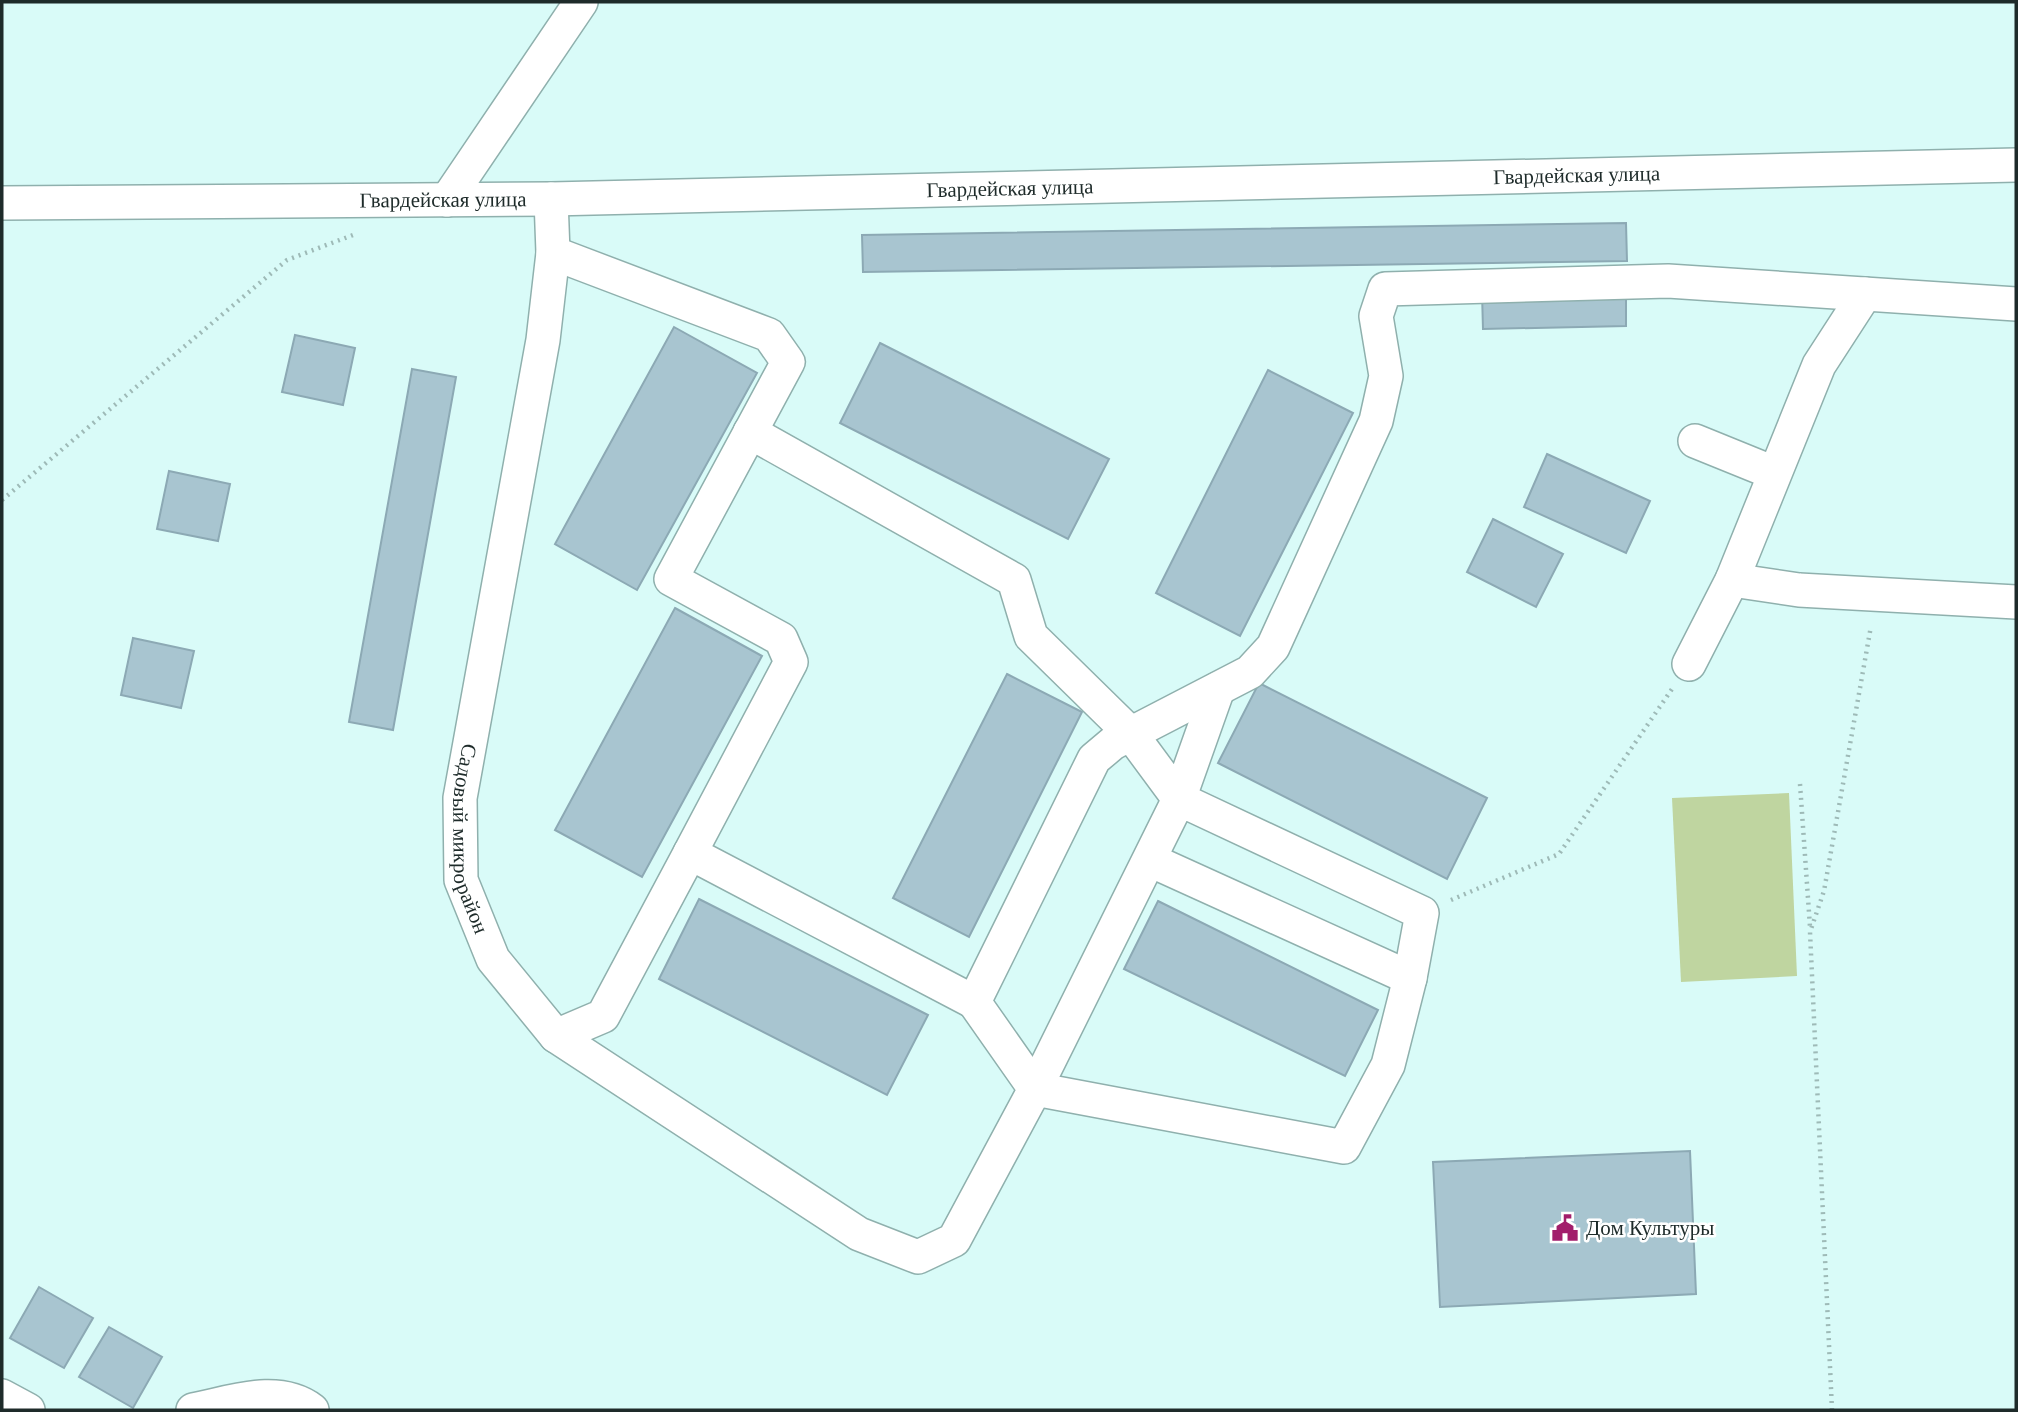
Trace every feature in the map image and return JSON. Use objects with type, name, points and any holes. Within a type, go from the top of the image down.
[{"type":"street","points":[[447,200],[581,2]]},
{"type":"street","name":"Гвардейская улица","points":[[2,203],[551,199],[2016,165]]},
{"type":"street","name":"Садовый микрорайон","points":[[551,199],[553,253],[543,340],[460,798],[461,880],[493,959],[555,1036],[859,1234],[918,1257],[954,1240],[1035,1088]]},
{"type":"street","points":[[553,253],[769,335],[788,362],[671,579],[781,639],[791,662],[603,1016],[555,1036]]},
{"type":"street","points":[[974,1002],[1094,759],[1112,743],[1250,672],[1273,647],[1376,421],[1386,376],[1376,316],[1385,289],[1668,281],[2016,304]]},
{"type":"street","points":[[1689,664],[1732,580],[1819,365],[1865,294]]},
{"type":"street","points":[[690,853],[974,1002],[1035,1088],[1345,1147],[1388,1065],[1410,978],[1422,913],[1179,799],[1131,734],[1031,636],[1014,580],[750,432]]},
{"type":"street","points":[[1695,441],[1774,473]]},
{"type":"street","points":[[1732,580],[1799,590],[2016,602]]},
{"type":"street","points":[[1035,1088],[1179,799],[1218,689]]},
{"type":"street","points":[[1150,860],[1410,978]]},
{"type":"street","points":[[193,1410],[268,1395],[304,1404],[312,1410]]},
{"type":"street","points":[[2,1396],[28,1410]]},
{"type":"path","points":[[2,500],[287,260],[361,232]]},
{"type":"path","points":[[1810,932],[1824,891],[1877,594]]},
{"type":"path","points":[[1422,913],[1559,854],[1689,664]]},
{"type":"path","points":[[1800,784],[1810,932],[1832,1410]]},
{"type":"green space","points":[[1789,793],[1797,976],[1681,982],[1672,798]]},
{"type":"building","points":[[1626,223],[1627,261],[863,272],[862,235]]},
{"type":"building","points":[[1626,290],[1626,326],[1483,329],[1482,293]]},
{"type":"building","points":[[674,327],[757,373],[637,590],[555,544]]},
{"type":"building","points":[[295,335],[355,348],[343,405],[282,392]]},
{"type":"building","points":[[880,343],[1109,459],[1068,539],[840,423]]},
{"type":"building","points":[[412,369],[456,377],[393,730],[349,722]]},
{"type":"building","points":[[1268,370],[1353,413],[1240,636],[1156,593]]},
{"type":"building","points":[[1547,454],[1650,501],[1626,553],[1524,507]]},
{"type":"building","points":[[169,471],[230,484],[218,541],[157,529]]},
{"type":"building","points":[[1493,519],[1563,554],[1536,607],[1467,572]]},
{"type":"building","points":[[675,608],[762,656],[642,877],[555,830]]},
{"type":"building","points":[[133,638],[194,651],[181,708],[121,695]]},
{"type":"building","points":[[1007,674],[1082,712],[969,937],[893,898]]},
{"type":"building","points":[[1259,683],[1487,798],[1447,879],[1218,763]]},
{"type":"building","points":[[699,899],[928,1015],[887,1095],[659,979]]},
{"type":"building","points":[[1158,901],[1378,1010],[1345,1076],[1124,969]]},
{"type":"building","name":"Дом Культуры","points":[[1690,1151],[1696,1294],[1440,1307],[1433,1162]]},
{"type":"building","points":[[39,1287],[93,1318],[64,1368],[10,1338]]},
{"type":"building","points":[[109,1327],[162,1357],[133,1408],[79,1377]]},
{"type":"place","name":"Дом Культуры","points":[[1565,1228]]}]
